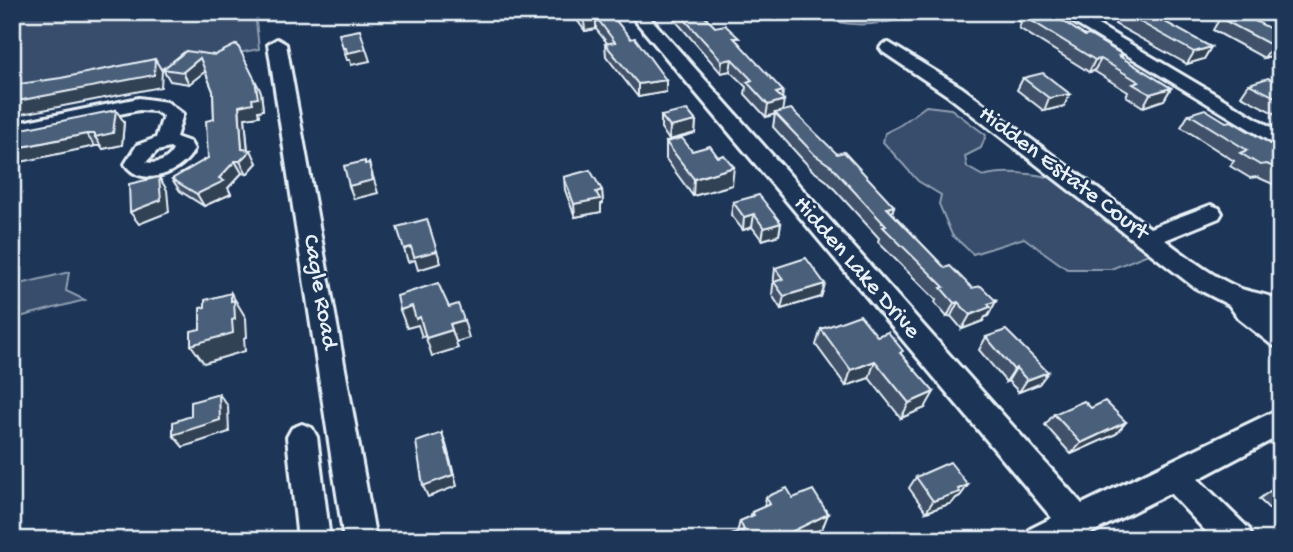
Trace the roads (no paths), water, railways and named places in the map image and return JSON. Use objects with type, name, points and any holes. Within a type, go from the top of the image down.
[{"type":"street","name":"Hidden Lake Drive","points":[[636,12],[1077,523]]},
{"type":"street","points":[[1064,12],[1281,142]]},
{"type":"street","points":[[1254,12],[1281,33]]},
{"type":"street","name":"Cagle Road","points":[[277,44],[360,540]]},
{"type":"street","name":"Hidden Estate Court","points":[[890,48],[954,91],[1203,281],[1238,298],[1248,312],[1280,330]]},
{"type":"street","points":[[12,130],[139,104],[160,106],[173,114],[165,142]]},
{"type":"street","points":[[1147,238],[1210,213]]},
{"type":"street","points":[[1042,540],[1174,477],[1281,421]]},
{"type":"street","points":[[302,437],[314,540]]},
{"type":"street","points":[[1174,477],[1237,540]]}]
